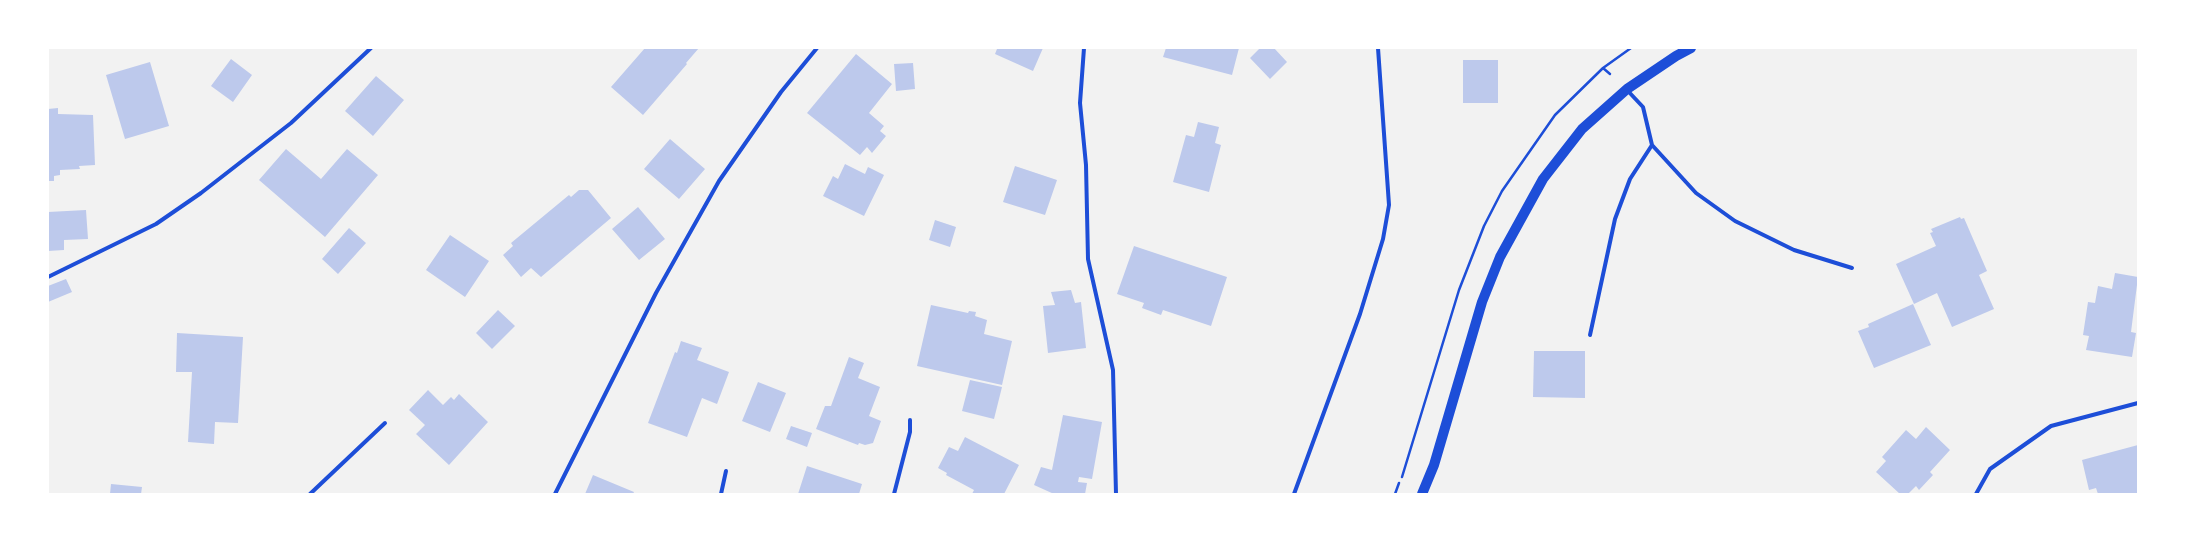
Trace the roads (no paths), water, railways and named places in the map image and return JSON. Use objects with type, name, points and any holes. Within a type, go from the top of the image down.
[{"type":"main road","points":[[1422,494],[1434,465],[1482,302],[1500,257],[1542,179],[1582,129],[1627,89],[1676,56],[1692,48]]},
{"type":"street","points":[[48,277],[156,224],[201,193],[291,122],[371,48]]},
{"type":"street","points":[[555,494],[656,293],[719,181],[781,92],[818,48]]},
{"type":"street","points":[[1084,48],[1080,103],[1086,165],[1088,259],[1113,370],[1116,494]]},
{"type":"street","points":[[1294,494],[1360,314],[1383,239],[1389,205],[1378,48]]},
{"type":"street","points":[[1627,89],[1643,107],[1652,145],[1696,193],[1735,220],[1794,250],[1852,268]]},
{"type":"street","points":[[1590,335],[1615,219],[1630,180],[1652,145]]},
{"type":"street","points":[[1976,494],[1990,469],[2050,426],[2138,403]]},
{"type":"street","points":[[894,494],[910,432],[910,420]]},
{"type":"street","points":[[310,494],[385,423]]},
{"type":"street","points":[[721,494],[726,471]]}]
